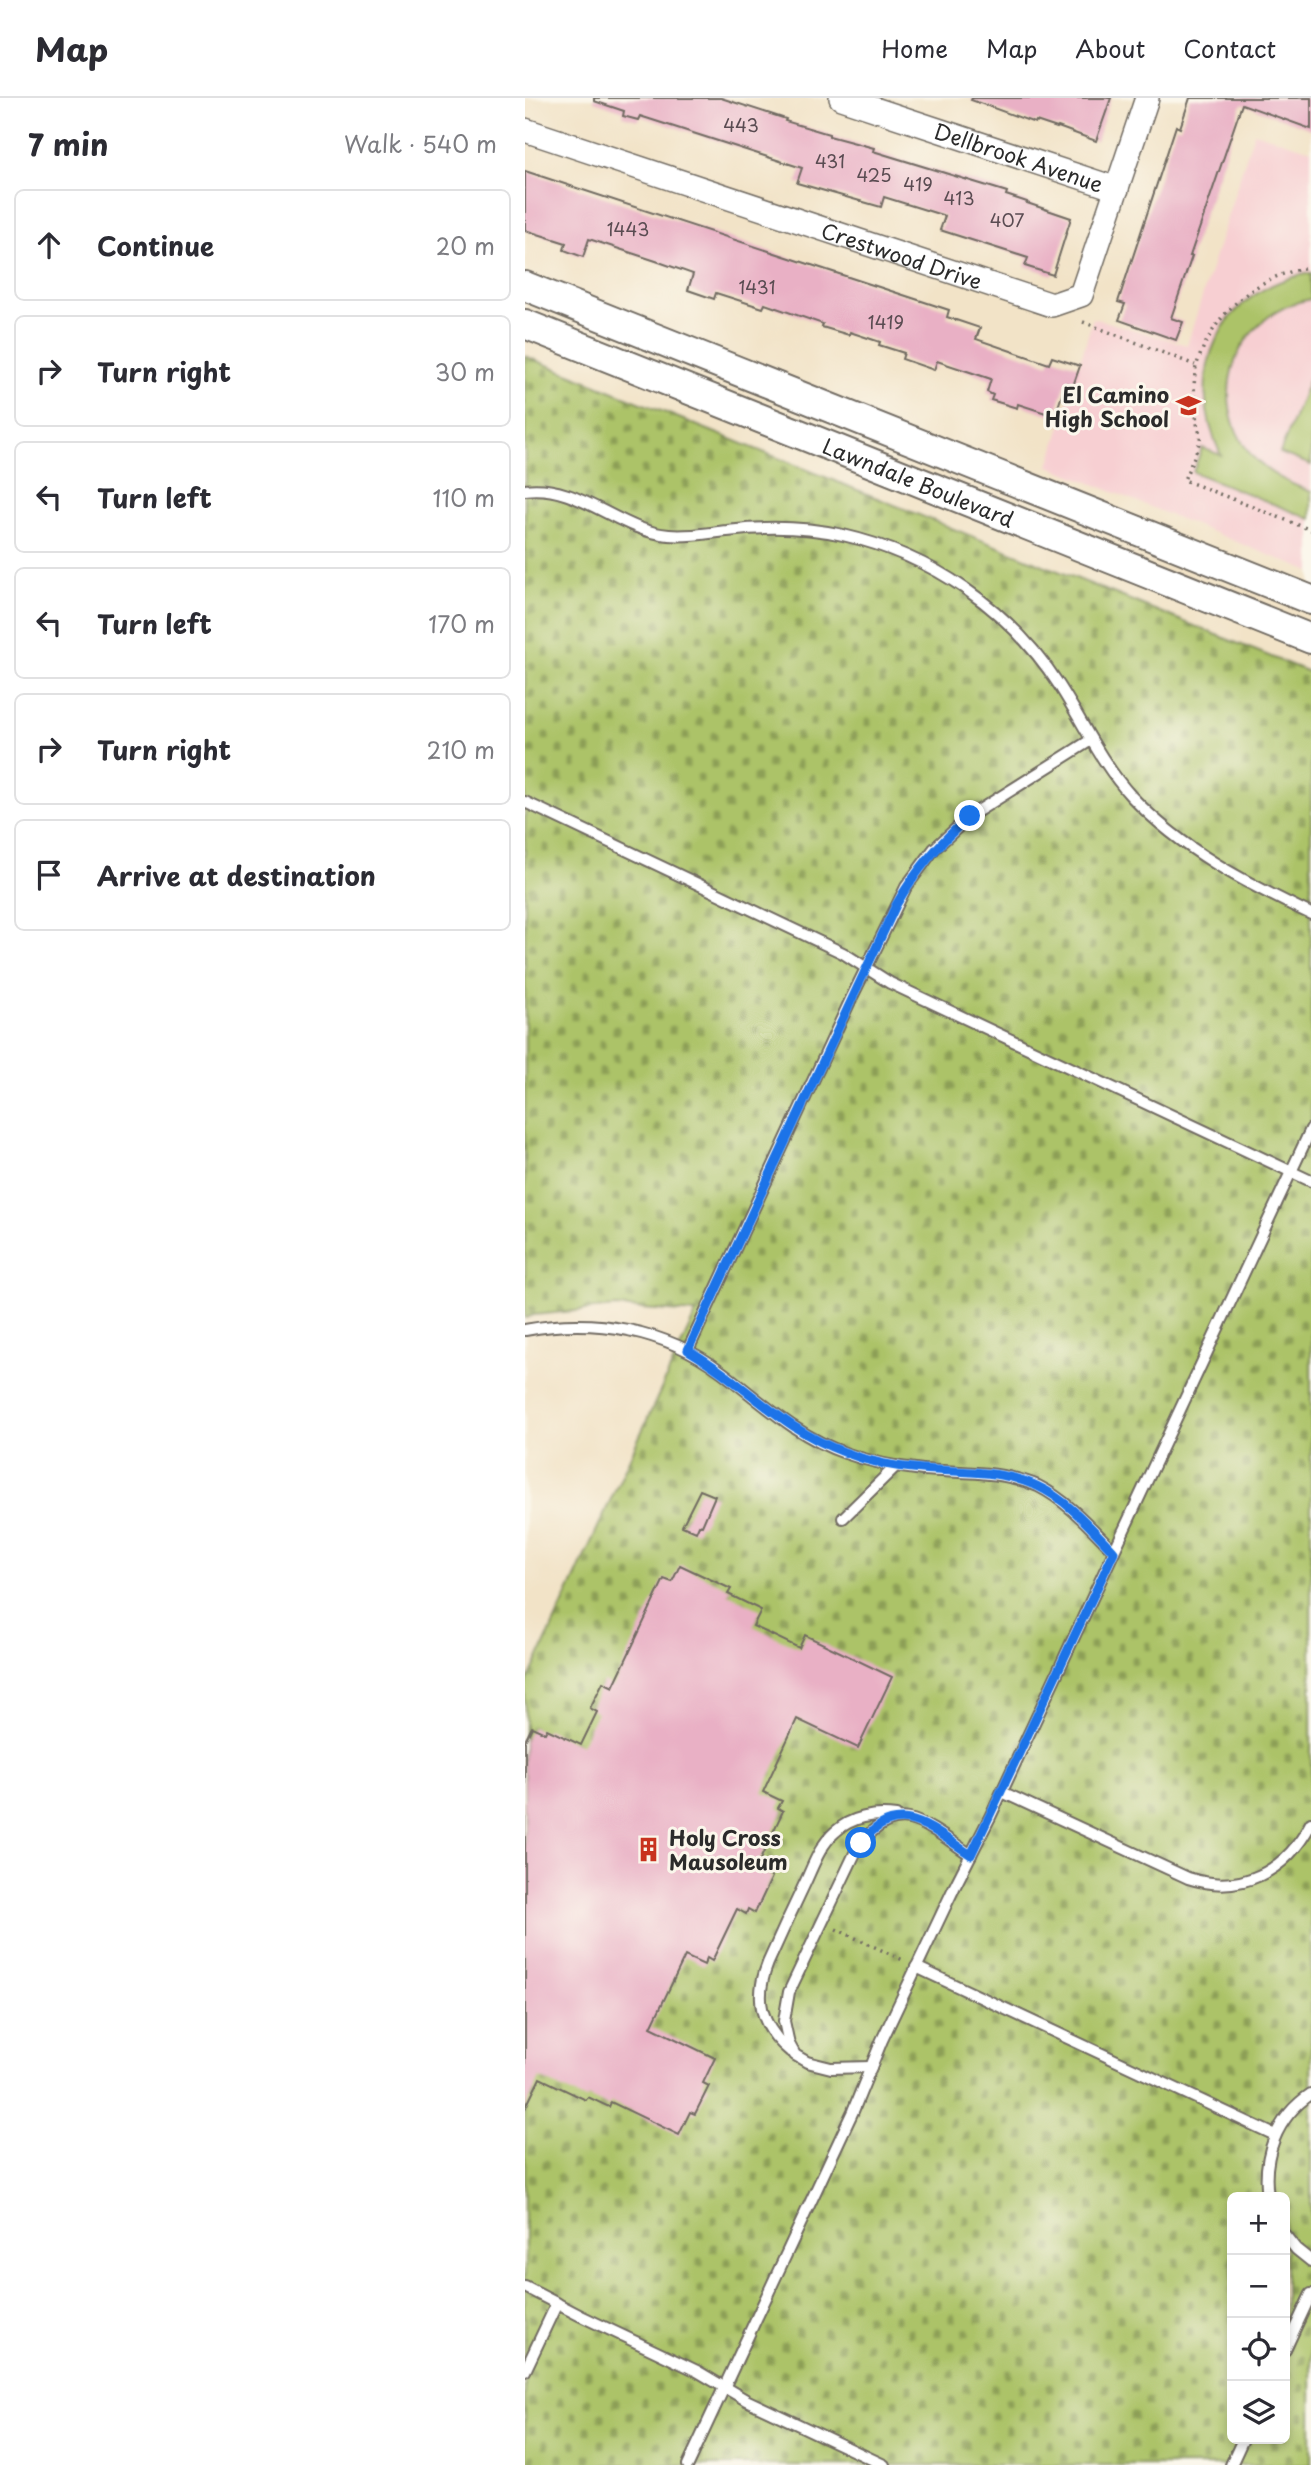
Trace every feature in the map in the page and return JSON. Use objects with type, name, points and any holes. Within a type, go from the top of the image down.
[{"type":"street","name":"Dellbrook Avenue","points":[[841,98],[1117,189]]},
{"type":"street","name":"Crestwood Drive","points":[[525,130],[1052,305],[1081,295],[1147,98]]},
{"type":"street","name":"Lawndale Boulevard","points":[[525,286],[1311,600]]},
{"type":"street","name":"Lawndale Boulevard","points":[[525,324],[1311,639]]},
{"type":"lane","points":[[525,490],[556,491],[575,497],[635,525],[664,535],[682,537],[758,528],[787,528],[842,535],[896,551],[940,573],[975,595],[1022,637],[1059,686],[1091,740],[1129,793],[1175,836],[1226,872],[1311,914]]},
{"type":"lane","points":[[688,1350],[901,896],[934,849],[970,816],[1091,740]]},
{"type":"lane","points":[[525,802],[843,953],[890,983],[1311,1181]]},
{"type":"lane","points":[[690,2465],[853,2111],[916,1967],[1002,1792],[1311,1129]]},
{"type":"lane","points":[[525,1330],[561,1325],[617,1327],[688,1350],[719,1370],[797,1431],[846,1453],[896,1466],[987,1473],[1022,1480],[1066,1504],[1114,1552]]},
{"type":"lane","points":[[843,1518],[896,1466]]},
{"type":"lane","points":[[1002,1792],[1176,1873],[1215,1884],[1242,1882],[1279,1865],[1297,1847],[1311,1823]]},
{"type":"lane","points":[[871,2067],[819,2067],[795,2055],[770,2028],[761,2009],[762,1979],[818,1855],[832,1833],[845,1824],[875,1815],[907,1818],[929,1828],[971,1855]]},
{"type":"lane","points":[[795,2055],[785,2032],[784,2011],[789,1992],[856,1851],[868,1835],[886,1823],[907,1818]]},
{"type":"lane","points":[[916,1967],[1275,2135]]},
{"type":"lane","points":[[1267,2192],[1267,2163],[1275,2135],[1293,2108],[1311,2094]]},
{"type":"lane","points":[[1290,2241],[1311,2261]]},
{"type":"lane","points":[[525,2287],[697,2371],[746,2400],[884,2465]]},
{"type":"lane","points":[[1290,2339],[1311,2294]]},
{"type":"lane","points":[[525,2371],[557,2303]]},
{"type":"lane","points":[[1231,2465],[1241,2444]]},
{"type":"path","points":[[1311,268],[1269,279],[1246,293],[1228,310],[1214,329],[1196,365],[1195,404],[1201,437],[1184,480],[1311,530]]},
{"type":"path","points":[[1083,322],[1196,365]]},
{"type":"path","points":[[822,1923],[916,1967]]},
{"type":"shaded area","name":"El Camino High School","points":[[1254,132],[1311,150],[1311,572],[1049,466],[1093,318],[1187,345]]},
{"type":"green space","points":[[1311,273],[1311,299],[1285,307],[1264,321],[1247,339],[1235,360],[1230,384],[1230,408],[1237,433],[1252,456],[1272,473],[1311,492],[1311,519],[1193,472],[1202,448],[1221,455],[1210,424],[1206,394],[1208,366],[1217,339],[1231,316],[1252,297],[1279,282]]},
{"type":"green space","points":[[525,356],[1311,673],[1311,2465],[525,2465],[525,1687],[696,1313],[615,1307],[525,1318]]},
{"type":"green space","points":[[1311,374],[1311,465],[1280,453]]},
{"type":"building","points":[[594,98],[721,98],[829,136],[874,148],[873,151],[1007,192],[1006,195],[1071,218],[1053,275],[1025,266],[1028,258],[940,230],[945,216],[884,197],[881,207],[797,183],[802,168],[640,116],[638,120],[623,116],[624,111],[594,101]]},
{"type":"building","points":[[1111,98],[1096,141],[1058,127],[1036,121],[1035,123],[971,100]]},
{"type":"building","points":[[1190,98],[1311,98],[1311,129],[1242,104],[1171,318],[1183,322],[1176,340],[1119,320],[1125,304],[1118,302],[1176,126],[1180,128]]},
{"type":"building","points":[[525,171],[949,310],[947,317],[980,328],[976,339],[1049,364],[1052,357],[1080,366],[1073,386],[1066,383],[1055,416],[1018,404],[1017,408],[991,400],[993,395],[987,392],[991,379],[937,361],[934,370],[902,359],[904,353],[879,345],[880,342],[850,332],[849,335],[822,327],[823,324],[765,304],[763,308],[716,293],[714,299],[688,290],[693,274],[656,261],[589,239],[583,257],[564,250],[566,243],[525,230]]},
{"type":"building","points":[[700,1490],[715,1496],[702,1526],[699,1525],[696,1532],[682,1526]]},
{"type":"building","name":"Holy Cross Mausoleum","points":[[680,1565],[731,1589],[728,1594],[761,1610],[753,1626],[799,1648],[805,1635],[892,1677],[858,1748],[797,1719],[763,1792],[782,1801],[778,1808],[783,1811],[759,1862],[768,1866],[765,1873],[772,1877],[755,1913],[748,1909],[746,1914],[737,1909],[712,1961],[707,1958],[704,1965],[685,1956],[651,2027],[715,2058],[703,2083],[709,2086],[695,2114],[690,2112],[679,2135],[611,2102],[609,2107],[588,2097],[586,2100],[540,2078],[525,2109],[525,1741],[532,1727],[545,1733],[547,1729],[581,1745],[597,1712],[590,1708],[603,1682],[613,1687],[664,1579],[672,1582]]},
{"type":"place","name":"El Camino High School","points":[[1189,406]]},
{"type":"place","name":"Holy Cross Mausoleum","points":[[649,1849]]},
{"type":"route","points":[[861,1843],[876,1828],[896,1819],[907,1818],[929,1828],[971,1855],[1114,1552],[1066,1504],[1022,1480],[1005,1475],[923,1470],[873,1462],[823,1444],[797,1431],[719,1370],[688,1350],[896,905],[934,849],[970,816]]}]
